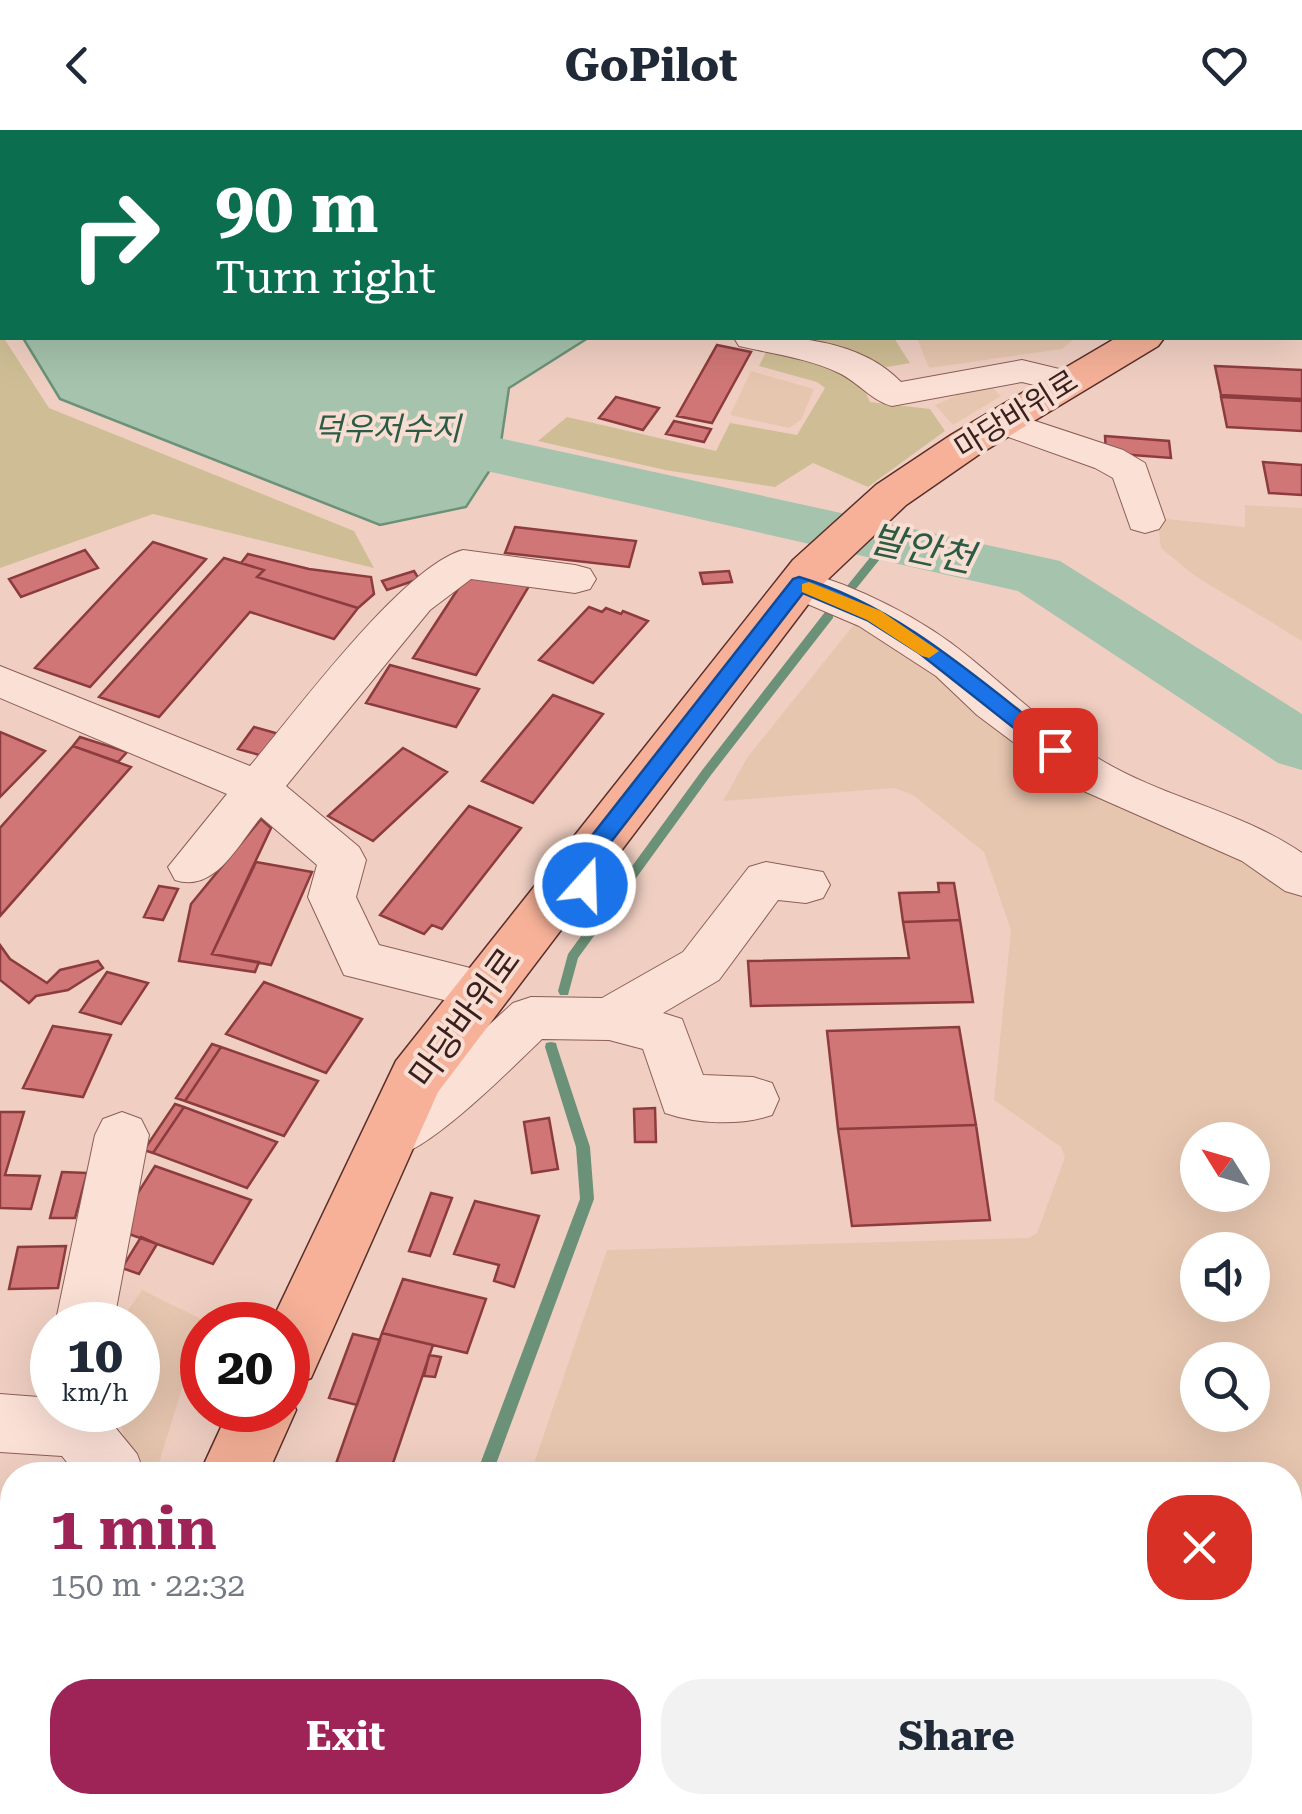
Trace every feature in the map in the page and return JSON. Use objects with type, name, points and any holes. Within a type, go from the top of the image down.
[{"type":"main road","name":"마당바위로","points":[[310,1309],[416,1078],[804,577],[891,495],[1002,422],[1140,340]]},
{"type":"main road","points":[[239,1462],[253,1432]]},
{"type":"street","points":[[762,340],[828,354],[885,385],[892,395],[1022,372],[1067,382]]},
{"type":"street","points":[[1002,422],[1108,459],[1132,472],[1145,520]]},
{"type":"street","points":[[192,867],[415,600],[463,564],[576,579]]},
{"type":"street","points":[[804,577],[951,666],[1086,774],[1258,848],[1302,878]]},
{"type":"street","points":[[0,681],[258,788],[342,860],[332,897],[362,961],[484,990]]},
{"type":"street","points":[[531,1018],[518,986],[585,885],[587,858]]},
{"type":"street","points":[[608,1019],[701,966],[766,880],[806,885]]},
{"type":"street","points":[[389,1135],[455,1089],[531,1018],[608,1019],[664,1034],[684,1097],[753,1099]]},
{"type":"street","points":[[89,1302],[122,1135]]},
{"type":"street","points":[[0,1422],[78,1428],[98,1443]]},
{"type":"shaded area","points":[[0,340],[5,340],[49,408],[354,531],[374,568],[153,514],[0,568]]},
{"type":"shaded area","points":[[819,340],[895,340],[910,363],[887,367],[819,347]]},
{"type":"shaded area","points":[[918,340],[1073,340],[1062,349],[929,368]]},
{"type":"shaded area","points":[[766,352],[827,363],[854,378],[870,402],[930,409],[945,431],[868,487],[813,463],[775,487],[665,470],[538,441],[567,417],[716,451],[730,423],[797,435],[825,388],[817,382],[759,366]]},
{"type":"shaded area","points":[[751,371],[814,389],[801,420],[789,428],[730,415]]},
{"type":"shaded area","points":[[991,386],[1001,396],[953,425],[935,405],[962,393]]},
{"type":"shaded area","points":[[1245,505],[1302,508],[1302,641],[1195,576],[1161,548],[1157,518],[1245,527]]},
{"type":"shaded area","points":[[856,622],[1302,894],[1302,1462],[534,1462],[607,1250],[1029,1238],[1037,1233],[1065,1157],[1061,1147],[994,1100],[1011,930],[984,852],[913,795],[894,788],[723,801],[747,758]]},
{"type":"shaded area","points":[[142,1290],[180,1309],[180,1395],[159,1462],[137,1462],[123,1432],[160,1432],[160,1302],[134,1302]]},
{"type":"water","name":"덕우저수지","points":[[24,340],[585,340],[509,388],[499,456],[466,507],[380,525],[60,399]]},
{"type":"building","points":[[717,345],[751,352],[712,423],[677,416]]},
{"type":"building","points":[[1215,366],[1302,370],[1302,399],[1221,395]]},
{"type":"building","points":[[616,397],[659,408],[643,430],[599,418]]},
{"type":"building","points":[[1221,397],[1302,401],[1302,431],[1227,427]]},
{"type":"building","points":[[674,421],[711,429],[704,442],[666,434]]},
{"type":"building","points":[[1105,436],[1169,441],[1171,458],[1106,453]]},
{"type":"building","points":[[1263,462],[1302,465],[1302,495],[1269,493]]},
{"type":"building","points":[[515,527],[636,541],[629,567],[505,553]]},
{"type":"building","points":[[153,542],[206,559],[90,687],[35,668]]},
{"type":"building","points":[[85,550],[98,568],[21,597],[9,579]]},
{"type":"building","points":[[248,554],[309,569],[371,577],[374,594],[358,608],[257,577],[264,570],[241,563]]},
{"type":"building","points":[[224,558],[264,570],[257,577],[358,608],[334,639],[250,612],[159,717],[99,697]]},
{"type":"building","points":[[414,571],[419,579],[387,590],[382,581]]},
{"type":"building","points":[[729,571],[732,582],[703,584],[700,573]]},
{"type":"building","points":[[469,572],[529,586],[476,675],[413,658]]},
{"type":"building","points":[[589,607],[602,612],[606,608],[621,614],[623,611],[648,621],[593,683],[539,660]]},
{"type":"building","points":[[390,665],[479,689],[456,727],[366,703]]},
{"type":"building","points":[[553,695],[603,714],[533,803],[482,781]]},
{"type":"building","points":[[254,727],[279,734],[263,756],[238,749]]},
{"type":"building","points":[[0,732],[45,751],[0,797]]},
{"type":"building","points":[[80,737],[127,752],[118,762],[73,746]]},
{"type":"building","points":[[73,746],[131,767],[0,916],[0,828]]},
{"type":"building","points":[[403,748],[447,772],[373,841],[328,816]]},
{"type":"building","points":[[469,806],[521,828],[442,929],[432,925],[424,934],[380,915]]},
{"type":"building","points":[[261,819],[271,828],[212,954],[259,962],[255,972],[179,961],[191,904]]},
{"type":"building","points":[[256,862],[312,872],[271,965],[212,954]]},
{"type":"building","points":[[938,883],[954,883],[960,920],[903,922],[899,893],[939,892]]},
{"type":"building","points":[[159,886],[178,889],[163,920],[144,917]]},
{"type":"building","points":[[960,920],[973,1002],[751,1006],[748,961],[909,958],[903,922]]},
{"type":"building","points":[[0,945],[10,959],[47,983],[60,970],[98,961],[103,968],[68,990],[36,996],[29,1003],[0,980]]},
{"type":"building","points":[[107,972],[148,983],[121,1024],[80,1012]]},
{"type":"building","points":[[264,982],[362,1019],[326,1073],[226,1034]]},
{"type":"building","points":[[53,1026],[111,1035],[83,1097],[23,1088]]},
{"type":"building","points":[[959,1027],[976,1125],[838,1129],[827,1031]]},
{"type":"building","points":[[212,1044],[221,1047],[185,1101],[176,1098]]},
{"type":"building","points":[[221,1047],[318,1081],[284,1136],[185,1101]]},
{"type":"building","points":[[175,1104],[184,1107],[153,1153],[144,1150]]},
{"type":"building","points":[[184,1107],[277,1142],[247,1188],[153,1153]]},
{"type":"building","points":[[655,1108],[656,1142],[635,1142],[634,1109]]},
{"type":"building","points":[[0,1112],[24,1112],[5,1175],[40,1176],[31,1209],[0,1208]]},
{"type":"building","points":[[549,1118],[558,1169],[532,1173],[524,1122]]},
{"type":"building","points":[[976,1125],[990,1220],[852,1226],[838,1129]]},
{"type":"building","points":[[155,1166],[251,1200],[213,1264],[115,1229]]},
{"type":"building","points":[[62,1172],[87,1173],[75,1218],[50,1218]]},
{"type":"building","points":[[431,1193],[452,1198],[430,1256],[409,1251]]},
{"type":"building","points":[[475,1201],[539,1216],[514,1287],[494,1281],[499,1265],[454,1254]]},
{"type":"building","points":[[141,1237],[157,1244],[139,1274],[122,1268]]},
{"type":"building","points":[[66,1246],[58,1288],[9,1289],[18,1247]]},
{"type":"building","points":[[403,1279],[486,1299],[467,1353],[382,1333]]},
{"type":"building","points":[[382,1333],[433,1345],[393,1462],[337,1462]]},
{"type":"building","points":[[353,1334],[380,1340],[357,1405],[329,1398]]},
{"type":"building","points":[[429,1355],[441,1357],[435,1377],[424,1376]]},
{"type":"waterway","name":"발안천","points":[[499,456],[1038,575],[1302,746]]},
{"type":"waterway","points":[[847,593],[889,541]]},
{"type":"waterway","points":[[564,991],[572,957],[707,772],[829,615]]},
{"type":"waterway","points":[[489,1462],[587,1199],[583,1147],[551,1047]]},
{"type":"slow traffic","points":[[809,588],[874,616],[929,651]]},
{"type":"route","points":[[585,885],[587,858],[799,584],[874,616],[926,649],[1055,750]]}]
